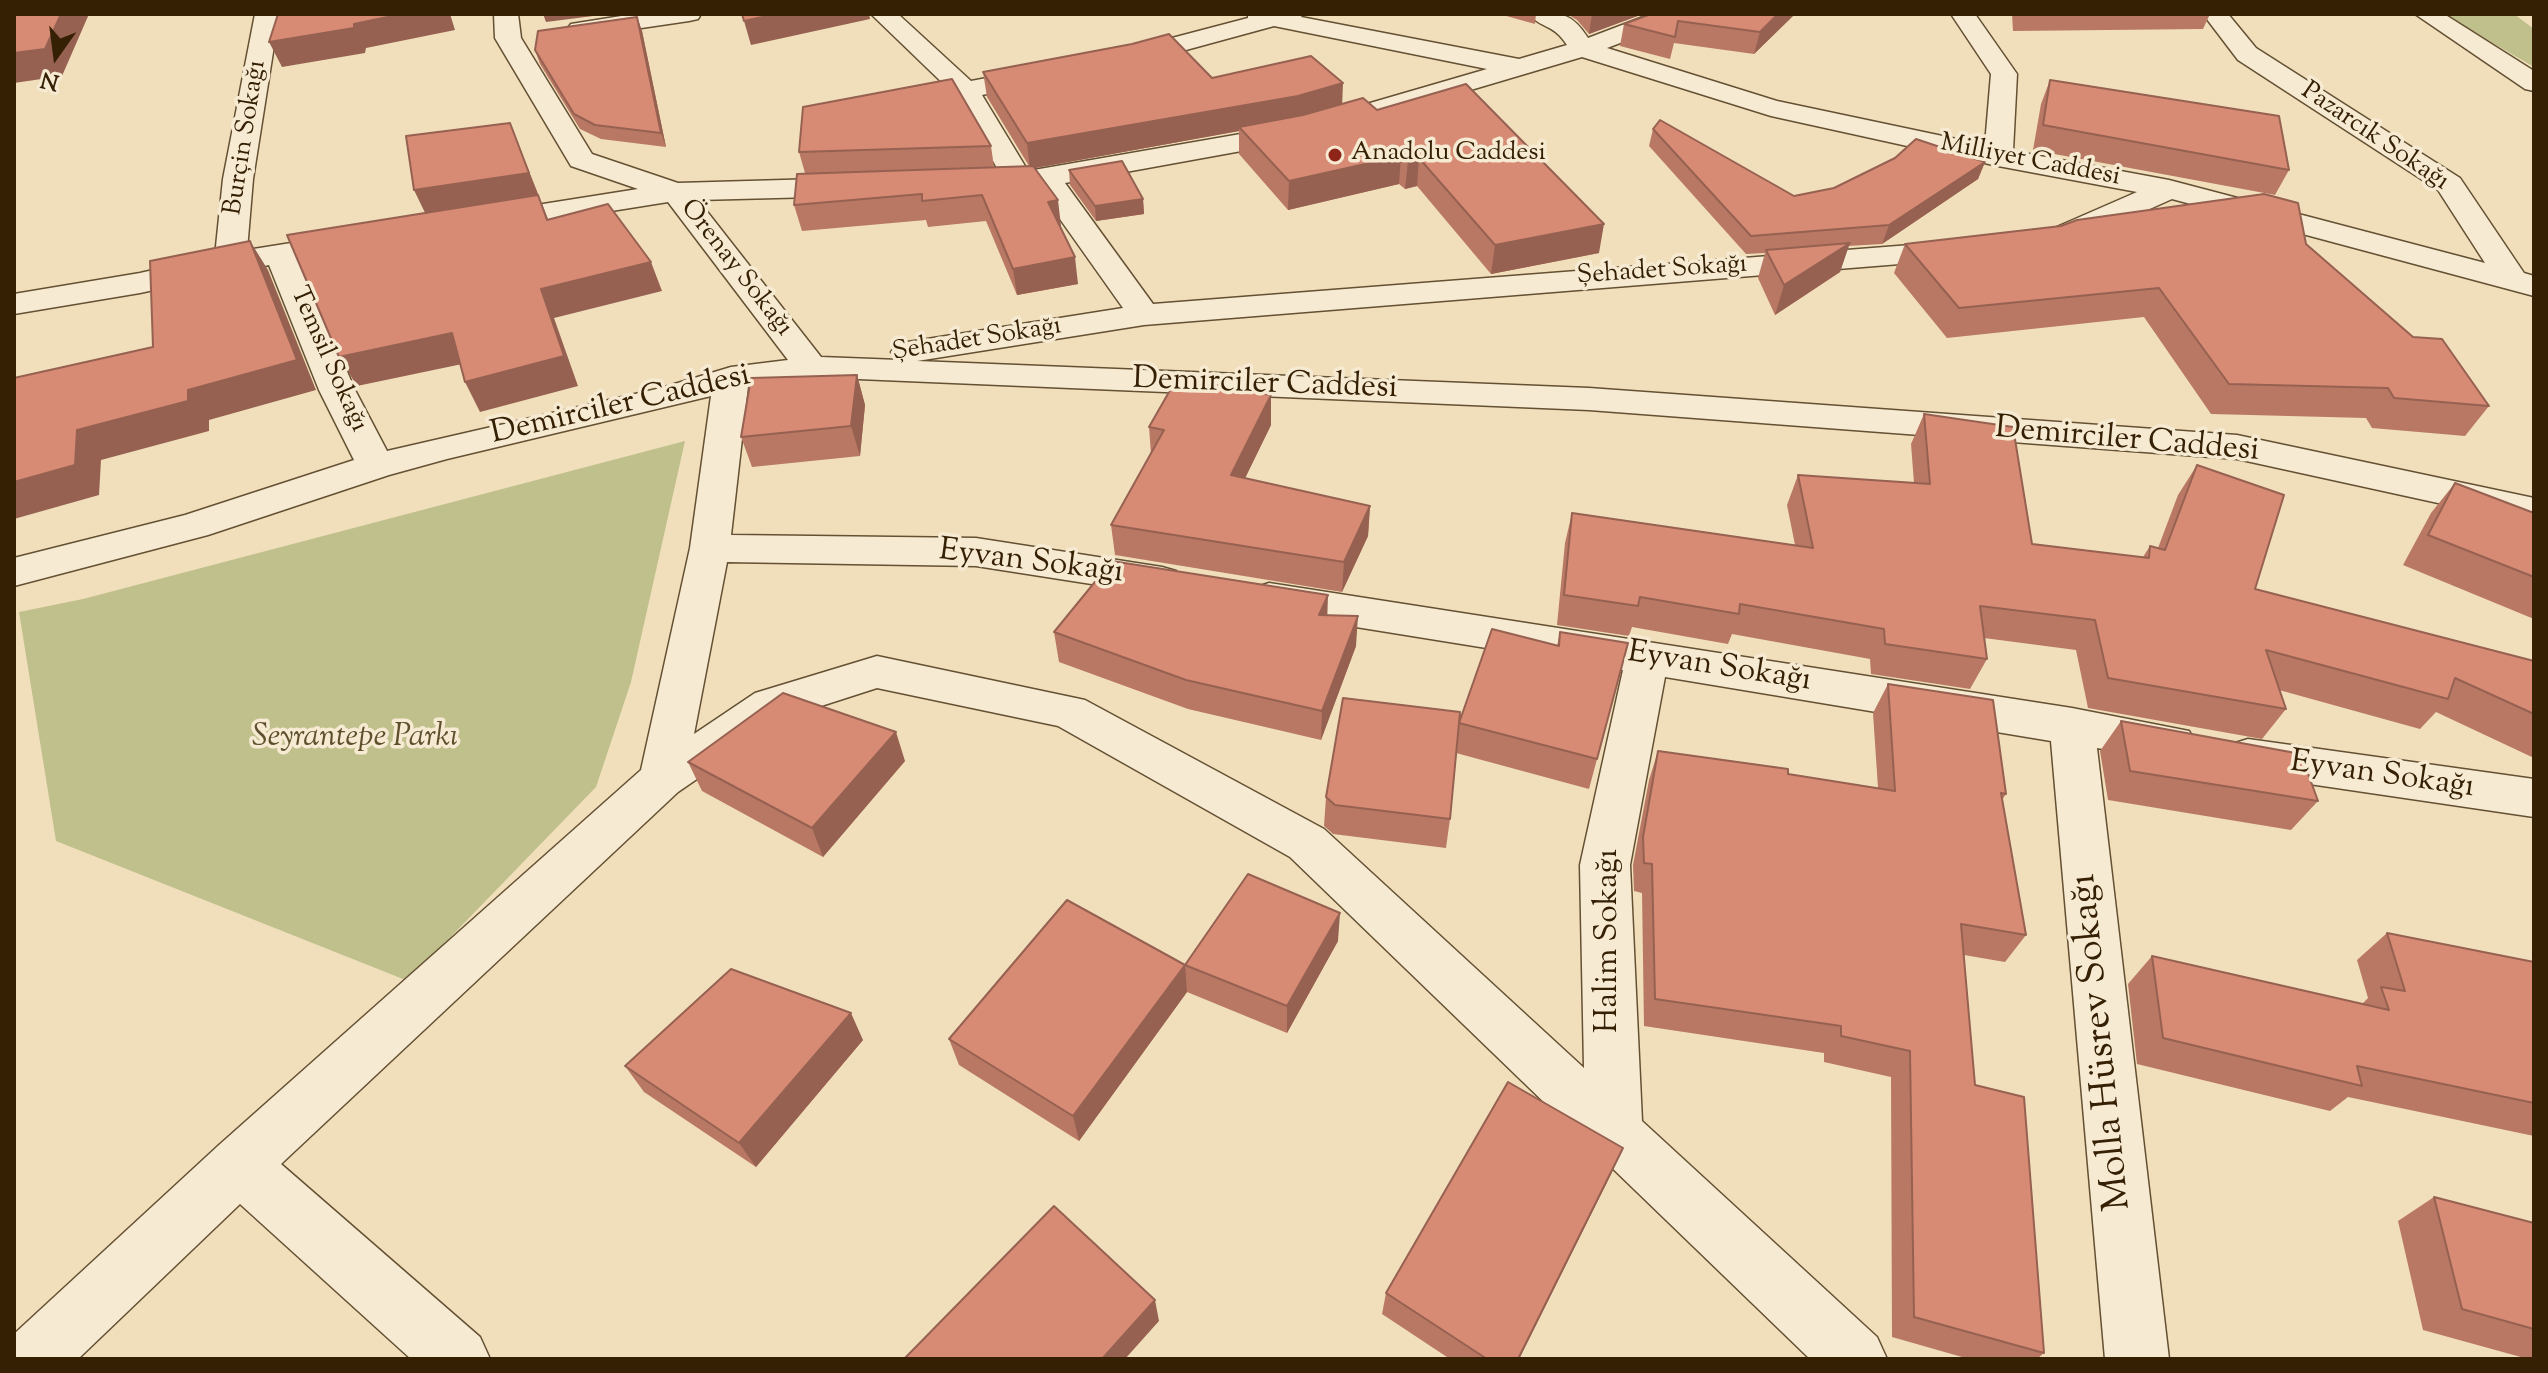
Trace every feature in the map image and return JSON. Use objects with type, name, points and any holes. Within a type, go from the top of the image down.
[{"type":"street","name":"Burçin Sokağı","points":[[230,262],[238,179],[267,14]]},
{"type":"street","points":[[507,26],[546,33],[689,14]]},
{"type":"street","points":[[883,14],[965,90],[1033,180],[1144,315]]},
{"type":"street","points":[[1541,14],[1567,25],[1582,49]]},
{"type":"street","points":[[958,184],[1033,180],[1302,132],[1582,49],[1674,14]]},
{"type":"street","points":[[1963,14],[2004,74],[1998,157]]},
{"type":"street","name":"Pazarcık Sokağı","points":[[2215,14],[2247,54],[2449,184],[2524,284]]},
{"type":"street","points":[[2427,14],[2534,83]]},
{"type":"street","points":[[1103,64],[1271,16],[1520,68]]},
{"type":"street","name":"Örenay Sokağı","points":[[507,26],[581,160],[676,192],[811,367]]},
{"type":"street","name":"Milliyet Caddesi","points":[[1582,49],[1771,108],[1998,157],[2169,189],[2524,284]]},
{"type":"street","points":[[965,90],[1072,70]]},
{"type":"street","points":[[463,225],[676,192],[879,186]]},
{"type":"street","name":"Şehadet Sokağı","points":[[811,367],[1144,315],[2048,243],[2169,189]]},
{"type":"street","points":[[14,304],[140,283],[280,253],[387,237]]},
{"type":"street","name":"Temsil Sokağı","points":[[280,253],[337,390],[376,466]]},
{"type":"street","name":"Demirciler Caddesi","points":[[14,572],[194,526],[376,466],[669,397],[731,378],[811,367],[1589,399],[2237,447],[2529,511]]},
{"type":"street","points":[[662,779],[710,548],[731,378]]},
{"type":"street","name":"Eyvan Sokağı","points":[[710,548],[976,552],[2072,725],[2269,761],[2534,798]]},
{"type":"street","name":"Halim Sokağı","points":[[1614,1132],[1605,865],[1647,658]]},
{"type":"street","points":[[33,1359],[239,1165],[662,779],[771,705],[877,672],[1069,712],[1307,843],[1855,1359]]},
{"type":"street","name":"Molla Hüsrev Sokağı","points":[[2072,725],[2137,1359]]},
{"type":"street","points":[[239,1165],[458,1359]]},
{"type":"green space","points":[[2443,14],[2514,14],[2534,29],[2534,67]]},
{"type":"green space","name":"Seyrantepe Parkı","points":[[685,441],[631,682],[596,787],[408,981],[56,841],[19,612],[83,599]]},
{"type":"building","points":[[14,14],[61,14],[45,49],[14,53]]},
{"type":"building","points":[[278,14],[402,14],[354,24],[354,28],[269,42]]},
{"type":"building","points":[[742,14],[776,14],[744,21]]},
{"type":"building","points":[[1651,14],[1778,14],[1760,32],[1678,21],[1675,37],[1624,24]]},
{"type":"building","points":[[637,17],[661,133],[595,125],[574,114],[535,50],[538,31]]},
{"type":"building","points":[[1169,34],[1212,78],[1311,56],[1343,83],[1298,96],[1027,143],[983,72],[1132,44]]},
{"type":"building","points":[[952,79],[991,146],[799,152],[803,107]]},
{"type":"building","points":[[2050,80],[2279,116],[2289,170],[2043,125]]},
{"type":"building","points":[[1466,84],[1604,224],[1495,245],[1419,158],[1408,161],[1401,156],[1289,181],[1239,127],[1303,115],[1363,98],[1377,110]]},
{"type":"building","points":[[1660,120],[1794,196],[1834,188],[1895,158],[1916,139],[1985,162],[1889,225],[1751,236],[1653,129]]},
{"type":"building","points":[[510,123],[529,173],[414,190],[406,136]]},
{"type":"building","points":[[1122,161],[1143,199],[1095,206],[1069,170]]},
{"type":"building","points":[[1033,166],[1058,200],[1048,202],[1075,257],[1013,269],[982,195],[922,201],[922,194],[794,205],[797,174]]},
{"type":"building","points":[[2264,194],[2298,203],[2306,244],[2413,337],[2442,339],[2489,406],[2394,398],[2388,388],[2229,384],[2159,288],[1959,308],[1905,244],[2061,226],[2077,220]]},
{"type":"building","points":[[538,195],[547,220],[608,204],[651,262],[541,289],[564,356],[465,382],[452,333],[339,357],[287,235]]},
{"type":"building","points":[[250,241],[297,360],[188,390],[188,401],[77,430],[75,465],[14,482],[14,378],[153,347],[150,261]]},
{"type":"building","points":[[1850,243],[1784,285],[1766,250]]},
{"type":"building","points":[[857,375],[851,426],[741,437],[751,378]]},
{"type":"building","points":[[1177,378],[1271,395],[1231,475],[1370,506],[1344,562],[1111,525],[1164,430],[1149,427]]},
{"type":"building","points":[[1924,414],[2013,427],[2032,544],[2149,558],[2150,546],[2165,550],[2197,465],[2284,495],[2255,589],[2534,661],[2534,714],[2455,678],[2448,699],[2266,650],[2286,709],[2108,678],[2095,620],[1980,606],[1987,659],[1885,644],[1884,629],[1740,604],[1739,614],[1640,597],[1638,606],[1564,595],[1572,513],[1813,548],[1798,475],[1930,484]]},
{"type":"building","points":[[2455,483],[2534,513],[2534,577],[2428,535]]},
{"type":"building","points":[[1112,561],[1328,595],[1319,615],[1358,616],[1322,711],[1186,680],[1054,632]]},
{"type":"building","points":[[1492,629],[1559,646],[1560,632],[1628,643],[1597,759],[1459,723]]},
{"type":"building","points":[[1888,684],[1993,700],[2006,794],[2001,793],[2026,935],[1961,924],[1975,1085],[2024,1097],[2044,1353],[1914,1317],[1910,1051],[1841,1036],[1841,1026],[1655,999],[1652,864],[1644,863],[1643,837],[1658,751],[1788,769],[1788,774],[1895,791]]},
{"type":"building","points":[[783,693],[896,732],[812,828],[688,762]]},
{"type":"building","points":[[1343,698],[1460,712],[1450,819],[1335,805],[1326,797]]},
{"type":"building","points":[[2121,721],[2301,754],[2318,801],[2130,771]]},
{"type":"building","points":[[1248,874],[1340,913],[1287,1006],[1185,965]]},
{"type":"building","points":[[1067,900],[1185,965],[1073,1116],[949,1039]]},
{"type":"building","points":[[2387,933],[2534,962],[2534,1103],[2357,1066],[2362,1086],[2163,1038],[2152,956],[2389,1010],[2381,987],[2405,991]]},
{"type":"building","points":[[731,969],[851,1013],[739,1143],[625,1066]]},
{"type":"building","points":[[1508,1082],[1623,1148],[1518,1359],[1487,1359],[1386,1293]]},
{"type":"building","points":[[2434,1197],[2534,1223],[2534,1329],[2462,1309]]},
{"type":"building","points":[[1054,1206],[1155,1300],[1102,1359],[904,1359]]},
{"type":"place","name":"Anadolu Caddesi","points":[[1335,155]]}]
